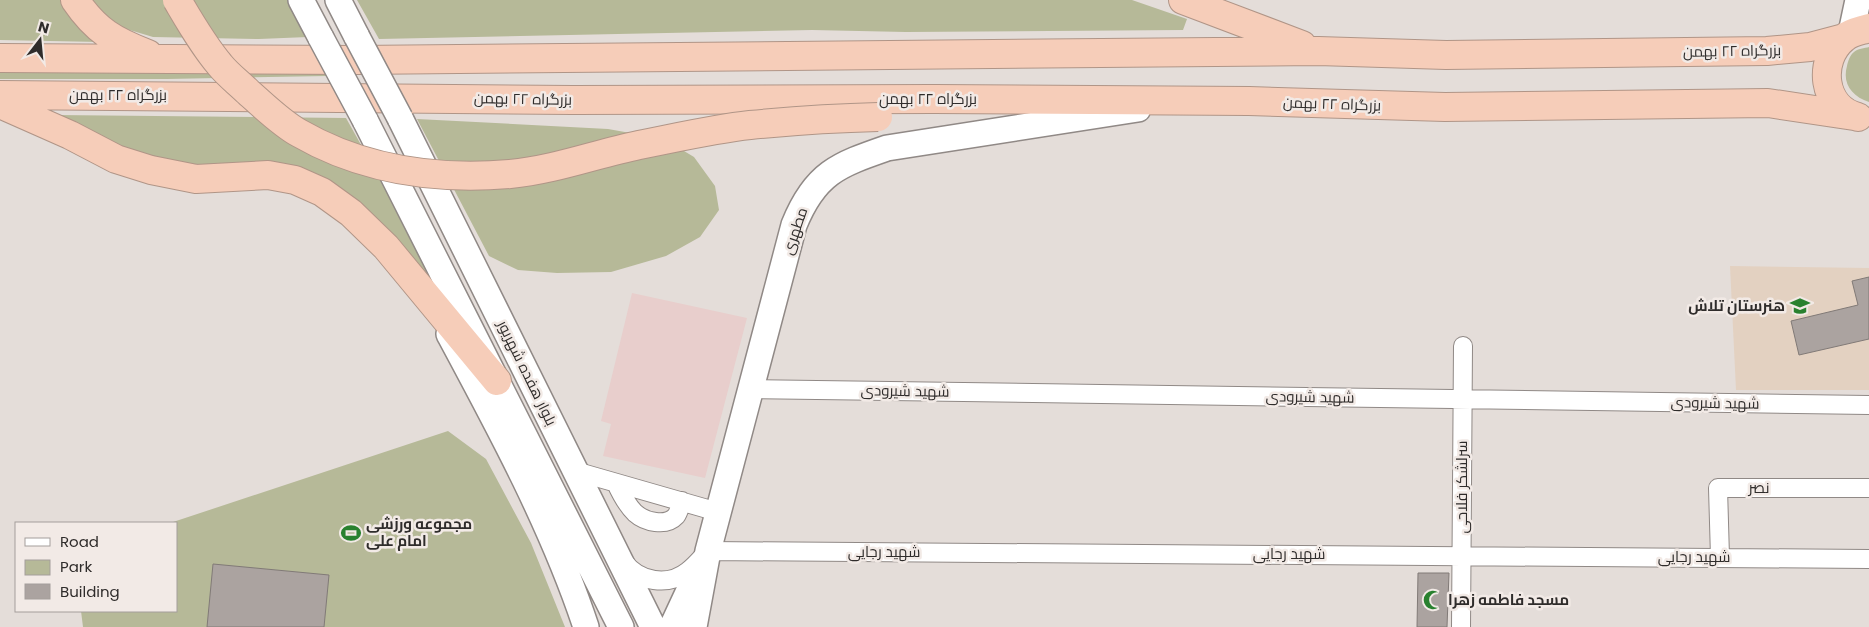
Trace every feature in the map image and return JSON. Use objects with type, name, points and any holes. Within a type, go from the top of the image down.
[{"type":"highway","points":[[75,0],[90,19],[107,35],[122,44],[164,59]]},
{"type":"highway","points":[[177,0],[196,32],[221,66],[264,106],[298,133],[335,150],[381,166],[414,173],[458,176],[511,174],[566,164],[636,146],[748,125],[819,119],[1287,102]]},
{"type":"highway","points":[[1183,0],[1318,51]]},
{"type":"highway","points":[[1855,33],[1835,47],[1829,57],[1826,80],[1836,102],[1844,110],[1862,118]]},
{"type":"highway","name":"بزرگراه ۲۲ بهمن","points":[[0,58],[356,60],[1318,51],[1446,55],[1767,51],[1810,48],[1855,33]]},
{"type":"highway","name":"بزرگراه ۲۲ بهمن","points":[[0,94],[573,100],[934,99],[1287,102],[1445,107],[1768,103],[1862,118]]},
{"type":"highway","points":[[0,104],[70,135],[116,159],[151,170],[196,179],[268,175],[295,180],[322,192],[351,213],[386,247],[497,381]]},
{"type":"main road","name":"بلوار هفده شهریور","points":[[301,0],[365,120],[621,627]]},
{"type":"main road","name":"بلوار هفده شهریور","points":[[338,0],[400,118],[653,627]]},
{"type":"main road","points":[[1855,33],[1858,0]]},
{"type":"main road","name":"مطهری","points":[[708,551],[794,224],[802,205],[817,184],[831,172],[848,162],[887,148],[1144,108]]},
{"type":"main road","points":[[430,301],[481,394],[528,486],[575,595],[586,627]]},
{"type":"main road","points":[[672,627],[708,551]]},
{"type":"main road","points":[[694,627],[708,551]]},
{"type":"street","name":"سرلشکر فلاحی","points":[[1461,627],[1463,346]]},
{"type":"street","name":"شهید شیرودی","points":[[751,389],[1869,405]]},
{"type":"street","points":[[575,471],[718,512]]},
{"type":"street","points":[[616,482],[624,500],[637,515],[650,521],[663,522],[671,520],[678,514],[682,502]]},
{"type":"street","name":"نصر","points":[[1720,557],[1718,488],[1869,488]]},
{"type":"street","points":[[614,550],[627,566],[638,575],[652,580],[665,581],[687,572],[708,551]]},
{"type":"street","name":"شهید رجایی","points":[[708,551],[1869,558]]},
{"type":"shaded area","name":"هنرستان تلاش","points":[[1730,266],[1869,268],[1869,390],[1736,390]]},
{"type":"shaded area","points":[[632,293],[747,318],[705,478],[603,456],[611,424],[601,421]]},
{"type":"green space","points":[[0,0],[61,0],[65,7],[100,42],[0,40]]},
{"type":"green space","points":[[91,0],[287,0],[308,37],[259,39],[153,37],[113,25]]},
{"type":"green space","points":[[357,0],[1132,0],[1187,19],[1183,30],[906,32],[812,30],[379,39]]},
{"type":"green space","points":[[1869,47],[1869,102],[1853,93],[1847,84],[1846,72],[1850,56],[1857,50]]},
{"type":"green space","points":[[324,71],[327,76],[167,79],[0,79],[0,73]]},
{"type":"green space","points":[[55,115],[346,118],[439,284],[430,286],[384,225],[353,202],[183,170],[123,151]]},
{"type":"green space","points":[[417,119],[608,129],[664,139],[694,157],[715,186],[719,210],[700,237],[666,256],[611,272],[557,273],[518,270],[489,256]]},
{"type":"green space","name":"مجموعه ورزشی امام علی","points":[[448,431],[486,459],[531,543],[565,627],[83,627],[81,612],[178,612],[178,522],[173,522]]},
{"type":"building","points":[[1869,277],[1869,339],[1799,355],[1791,321],[1858,305],[1852,281]]},
{"type":"building","points":[[213,564],[329,575],[324,627],[207,627]]},
{"type":"building","name":"مسجد فاطمه زهرا","points":[[1418,573],[1449,573],[1447,627],[1417,627]]},
{"type":"place","name":"هنرستان تلاش","points":[[1800,306]]},
{"type":"place","name":"مجموعه ورزشی امام علی","points":[[351,533]]},
{"type":"place","name":"مسجد فاطمه زهرا","points":[[1433,600]]}]
